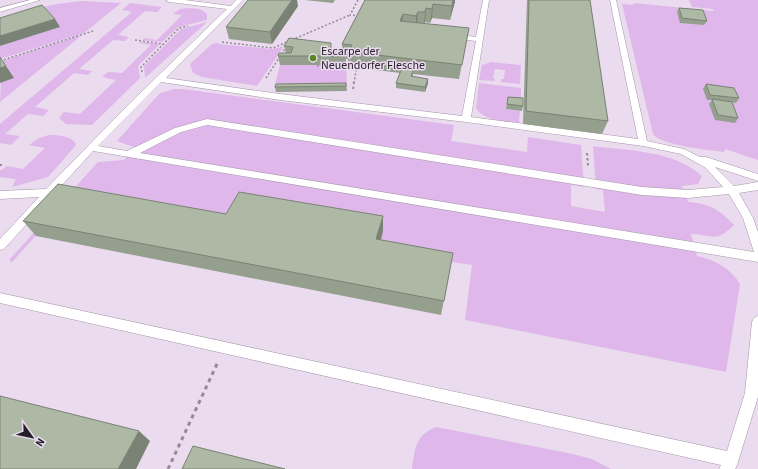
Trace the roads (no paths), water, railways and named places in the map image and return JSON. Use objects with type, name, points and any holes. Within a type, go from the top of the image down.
[{"type":"lane","points":[[0,10],[37,0]]},
{"type":"lane","points":[[169,0],[233,8]]},
{"type":"lane","points":[[0,246],[91,148],[240,0]]},
{"type":"lane","points":[[466,119],[486,0]]},
{"type":"lane","points":[[613,0],[643,143]]},
{"type":"lane","points":[[440,35],[479,39]]},
{"type":"lane","points":[[159,79],[256,94],[466,119],[643,143],[684,152],[758,178]]},
{"type":"lane","points":[[127,154],[178,130],[207,122],[642,191],[685,194],[758,186]]},
{"type":"lane","points":[[91,148],[758,257]]},
{"type":"lane","points":[[684,152],[708,166],[732,190],[748,218],[758,249]]},
{"type":"lane","points":[[0,195],[49,193]]},
{"type":"lane","points":[[0,298],[730,464],[752,393],[758,322]]},
{"type":"place","name":"Escarpe der Neuendorfer Flesche","points":[[313,58]]}]
